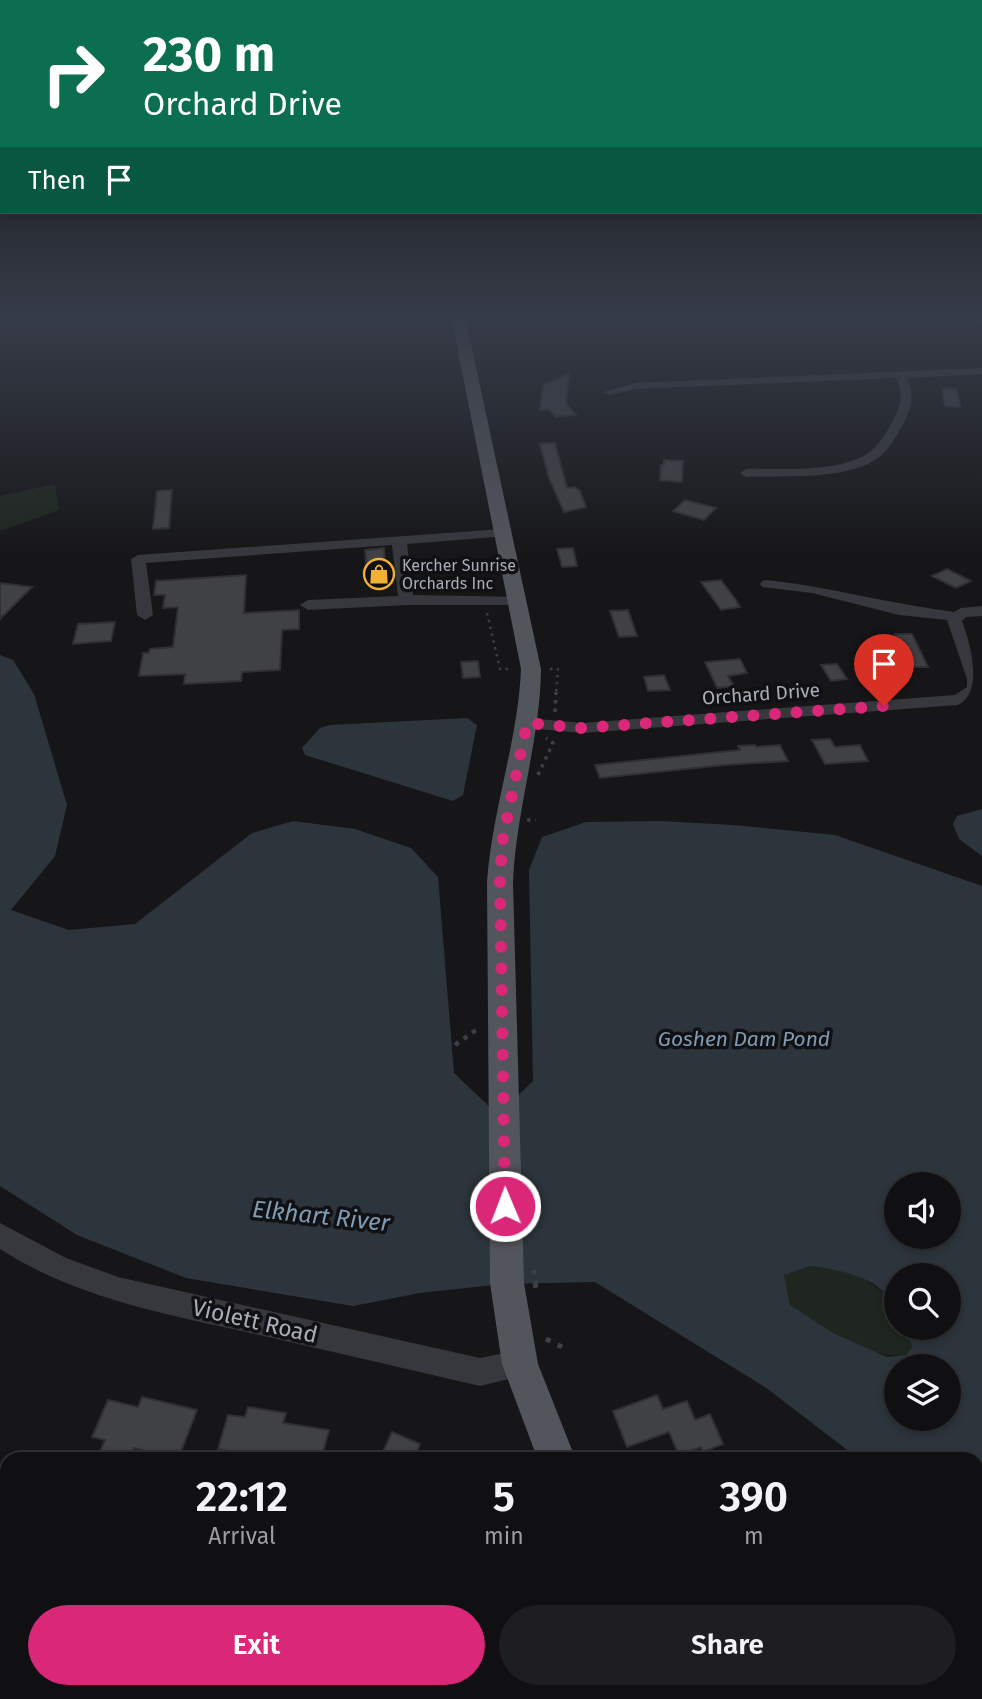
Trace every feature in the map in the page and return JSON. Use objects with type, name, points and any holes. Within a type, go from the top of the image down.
[{"type":"main road","points":[[475,400],[531,669],[537,730],[502,843],[499,918],[502,1076],[507,1283],[511,1318],[520,1364],[554,1452]]},
{"type":"street","points":[[746,473],[832,468],[872,456],[881,448],[908,400]]},
{"type":"street","points":[[145,615],[138,559],[503,533]]},
{"type":"street","points":[[399,540],[406,600]]},
{"type":"street","points":[[767,584],[812,589],[899,611],[956,617],[961,613],[982,611]]},
{"type":"street","points":[[308,605],[406,600],[518,600]]},
{"type":"street","name":"Orchard Drive","points":[[537,730],[958,700],[968,696],[975,688],[975,679],[955,628],[956,617]]},
{"type":"street","name":"Violett Road","points":[[0,1235],[33,1256],[129,1292],[480,1373],[520,1364]]},
{"type":"path","points":[[484,601],[499,669],[511,669]]},
{"type":"path","points":[[549,669],[558,669],[554,714]]},
{"type":"path","points":[[536,780],[553,743],[537,730]]},
{"type":"path","points":[[524,832],[525,820]]},
{"type":"path","points":[[546,1339],[562,1347]]},
{"type":"shaded area","points":[[55,484],[59,510],[0,531],[0,496]]},
{"type":"shaded area","points":[[812,1266],[854,1272],[884,1293],[884,1340],[910,1340],[912,1347],[907,1354],[886,1354],[860,1347],[830,1332],[790,1306],[784,1275]]},
{"type":"water","points":[[0,655],[13,660],[34,694],[67,805],[55,856],[11,910],[69,930],[135,924],[252,833],[293,821],[355,829],[411,848],[438,877],[454,1073],[498,1115],[533,1081],[529,870],[542,837],[586,822],[660,821],[835,835],[982,886],[982,1452],[850,1452],[765,1387],[595,1282],[503,1284],[420,1293],[353,1306],[186,1278],[77,1235],[0,1186]],"holes":[[[884,1263],[961,1263],[961,1340],[910,1340],[912,1347],[907,1354],[961,1354],[961,1431],[884,1431],[884,1356],[833,1333],[790,1305],[784,1275],[811,1266],[836,1270],[870,1282],[884,1293]]]},
{"type":"water","points":[[467,718],[477,725],[463,795],[453,801],[305,755],[302,748],[320,728],[330,725]]},
{"type":"water","points":[[982,809],[982,856],[959,839],[953,824],[957,816]]},
{"type":"building","points":[[541,400],[566,400],[576,415],[556,417],[548,409],[540,410]]},
{"type":"building","points":[[944,400],[959,400],[960,407],[945,406]]},
{"type":"building","points":[[555,443],[567,488],[575,487],[580,491],[586,507],[564,512],[549,478],[540,444]]},
{"type":"building","points":[[664,460],[683,461],[682,482],[660,480]]},
{"type":"building","points":[[172,490],[169,528],[153,529],[157,491]]},
{"type":"building","points":[[685,500],[716,508],[704,520],[673,511]]},
{"type":"building","name":"Kercher Sunrise Orchards Inc","points":[[384,548],[385,563],[390,563],[392,583],[368,584],[365,550]]},
{"type":"building","points":[[573,548],[577,566],[562,567],[557,549]]},
{"type":"building","points":[[947,569],[971,581],[956,588],[932,576]]},
{"type":"building","points":[[246,575],[244,613],[299,610],[299,629],[282,630],[280,670],[242,672],[241,681],[184,684],[185,674],[139,676],[143,653],[149,653],[150,649],[173,647],[178,607],[163,608],[165,595],[154,595],[156,581]]},
{"type":"building","points":[[721,580],[740,607],[721,610],[701,582]]},
{"type":"building","points":[[0,583],[32,587],[0,619]]},
{"type":"building","points":[[628,610],[637,636],[619,637],[610,611]]},
{"type":"building","points":[[115,622],[111,641],[73,644],[78,624]]},
{"type":"building","points":[[895,634],[912,634],[928,667],[907,667]]},
{"type":"building","points":[[740,659],[747,673],[728,676],[734,686],[717,688],[705,662]]},
{"type":"building","points":[[478,661],[480,677],[463,678],[461,662]]},
{"type":"building","points":[[837,664],[847,679],[831,681],[821,665]]},
{"type":"building","points":[[664,675],[670,690],[648,691],[644,677]]},
{"type":"building","points":[[830,739],[835,747],[860,745],[868,761],[825,764],[812,740]]},
{"type":"building","points":[[780,745],[788,761],[600,778],[595,765],[740,750],[738,746]]},
{"type":"building","points":[[657,1395],[663,1409],[687,1401],[695,1420],[710,1414],[723,1444],[703,1452],[701,1447],[678,1452],[669,1432],[627,1447],[613,1411]]},
{"type":"building","points":[[142,1397],[197,1410],[181,1452],[150,1452],[134,1448],[132,1452],[100,1452],[105,1440],[92,1437],[108,1400],[138,1407]]},
{"type":"building","points":[[248,1407],[286,1413],[283,1423],[329,1430],[323,1452],[235,1452],[218,1449],[228,1415],[245,1417]]},
{"type":"building","points":[[392,1432],[420,1444],[417,1452],[383,1452]]},
{"type":"place","name":"Kercher Sunrise Orchards Inc","points":[[379,574]]},
{"type":"route","points":[[505,1206],[500,882],[502,843],[527,723],[582,728],[884,706]]},
{"type":"water label","name":"Goshen Dam Pond","points":[[744,1039]]},
{"type":"water label","name":"Elkhart River","points":[[321,1216]]}]
